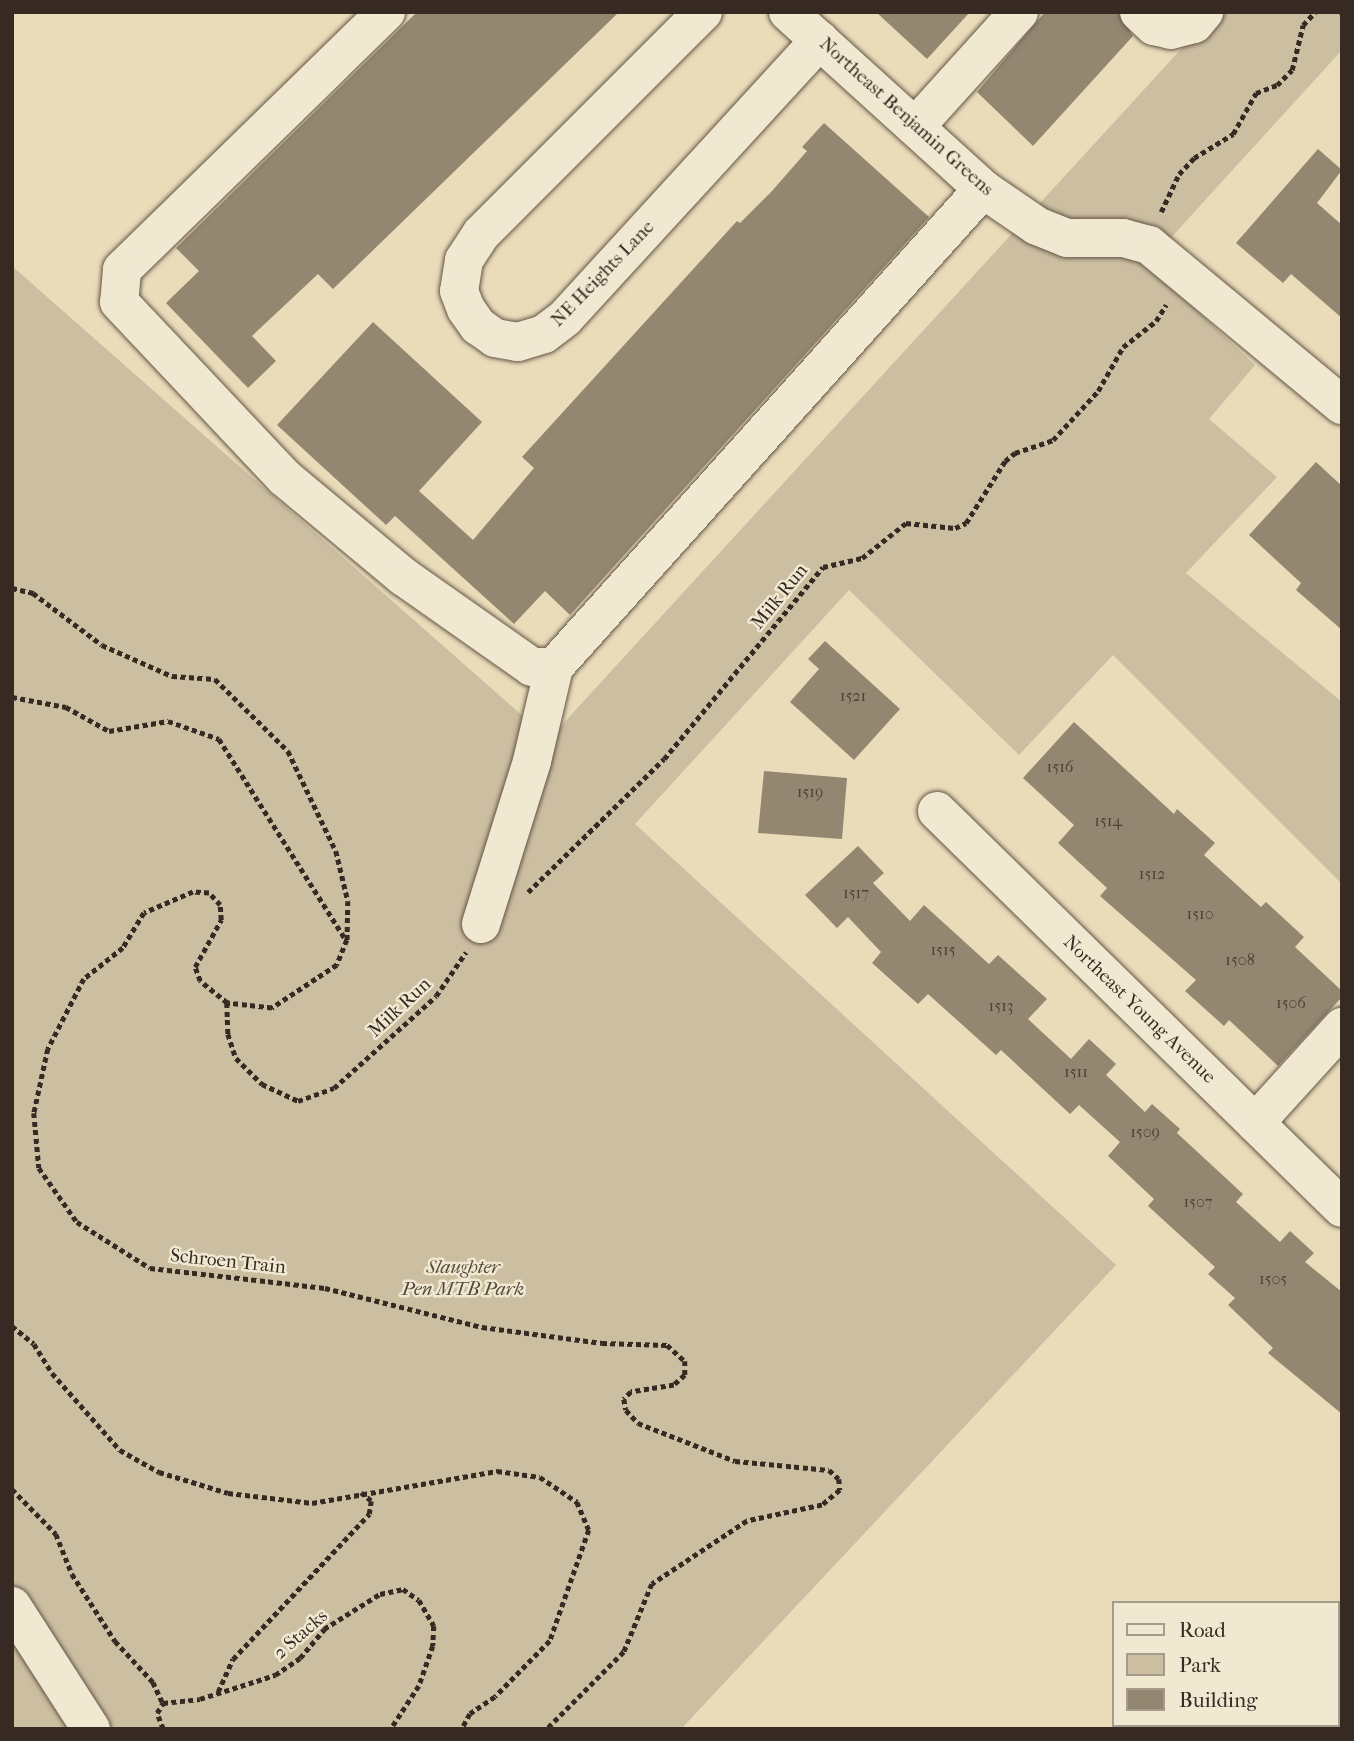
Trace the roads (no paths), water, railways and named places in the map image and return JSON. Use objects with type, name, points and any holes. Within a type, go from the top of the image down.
[{"type":"street","points":[[386,12],[122,270],[119,303],[285,478],[344,528],[404,578],[513,656],[532,667],[554,667]]},
{"type":"street","name":"NE Heights Lane","points":[[703,12],[481,234],[464,260],[459,291],[466,309],[478,327],[495,338],[518,342],[544,334],[565,318],[820,40]]},
{"type":"street","name":"Northeast Benjamin Greens","points":[[788,12],[983,189],[1037,226],[1067,238],[1123,238],[1149,245],[1342,405]]},
{"type":"street","points":[[915,127],[1019,12]]},
{"type":"street","points":[[1139,12],[1154,26],[1171,30],[1194,24],[1204,12]]},
{"type":"street","points":[[481,924],[532,761],[554,667],[983,189]]},
{"type":"street","name":"Northeast Young Avenue","points":[[937,811],[1342,1208]]},
{"type":"street","points":[[1255,1123],[1342,1027]]},
{"type":"street","points":[[12,1606],[91,1729]]},
{"type":"park label","name":"Slaughter Pen MTB Park","points":[[463,1279]]}]
